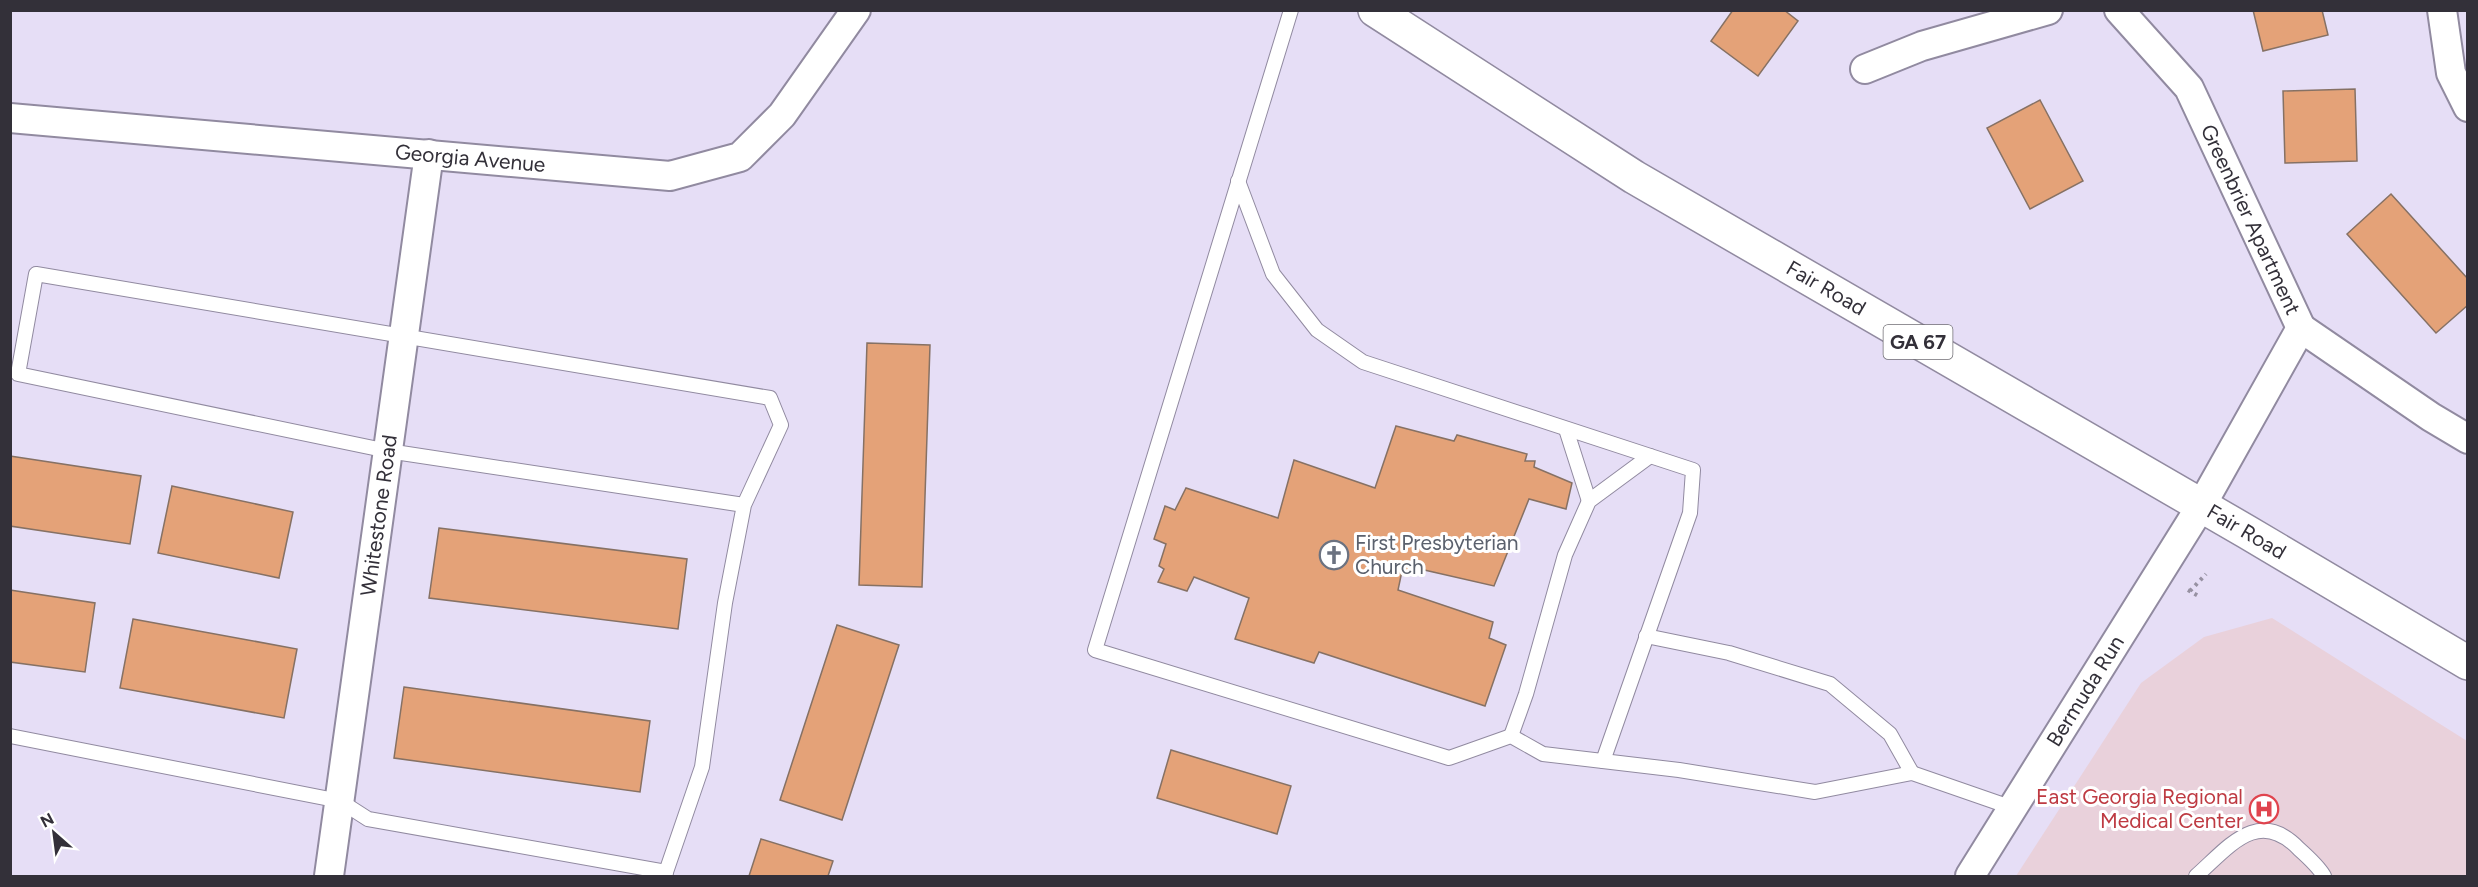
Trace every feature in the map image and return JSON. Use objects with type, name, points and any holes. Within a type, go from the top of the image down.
[{"type":"main road","name":"Fair Road","points":[[1375,10],[1634,177],[2468,663]]},
{"type":"street","name":"Georgia Avenue","points":[[10,118],[670,176],[740,157],[782,115],[856,10]]},
{"type":"street","points":[[1864,69],[1922,46],[2048,10]]},
{"type":"street","name":"Greenbrier Apartment","points":[[2119,10],[2189,88],[2301,328],[2201,506]]},
{"type":"street","points":[[2442,10],[2451,73],[2468,106]]},
{"type":"street","name":"Whitestone Road","points":[[329,876],[429,154]]},
{"type":"street","points":[[2301,328],[2468,440]]},
{"type":"street","name":"Bermuda Run","points":[[1970,876],[2201,506]]},
{"type":"lane","points":[[1291,10],[1095,650],[1449,758],[1511,736],[1543,754],[1680,770],[1815,792],[1912,773],[2013,808]]},
{"type":"lane","points":[[1238,181],[1273,274],[1317,330],[1363,362],[1693,470],[1690,513],[1603,761]]},
{"type":"lane","points":[[10,736],[340,801],[369,819],[665,874],[702,767],[725,603],[744,504],[781,425],[770,398],[404,338],[36,274],[18,374],[388,451],[744,504]]},
{"type":"lane","points":[[1566,429],[1589,501]]},
{"type":"lane","points":[[1511,736],[1526,694],[1565,555],[1589,501],[1650,456]]},
{"type":"lane","points":[[1646,636],[1729,653],[1830,684],[1890,734],[1912,773]]},
{"type":"lane","points":[[2196,876],[2242,836],[2263,830],[2281,833],[2324,876]]},
{"type":"path","points":[[2190,591],[2206,574]]},
{"type":"shaded area","name":"East Georgia Regional Medical Center","points":[[2272,618],[2467,741],[2467,876],[2016,876],[2141,683],[2204,637]]},
{"type":"building","points":[[1733,10],[1784,10],[1798,21],[1758,76],[1711,41]]},
{"type":"building","points":[[2253,10],[2322,10],[2328,35],[2263,51]]},
{"type":"building","points":[[2355,89],[2357,161],[2285,163],[2283,91]]},
{"type":"building","points":[[2040,100],[2083,181],[2030,209],[1987,128]]},
{"type":"building","points":[[2391,194],[2468,279],[2468,305],[2436,333],[2347,234]]},
{"type":"building","points":[[867,343],[930,345],[922,587],[859,585]]},
{"type":"building","name":"First Presbyterian Church","points":[[1396,426],[1454,441],[1457,435],[1527,454],[1525,461],[1535,461],[1534,467],[1572,483],[1566,509],[1529,499],[1494,586],[1411,567],[1410,572],[1402,571],[1398,590],[1493,622],[1489,638],[1506,645],[1485,706],[1319,652],[1314,663],[1235,639],[1249,598],[1194,577],[1187,591],[1158,582],[1164,569],[1159,566],[1166,544],[1154,539],[1165,506],[1175,510],[1186,488],[1278,518],[1294,460],[1375,488]]},
{"type":"building","points":[[10,456],[141,476],[130,544],[10,526]]},
{"type":"building","points":[[172,486],[293,512],[279,578],[158,553]]},
{"type":"building","points":[[439,528],[687,559],[678,629],[429,598]]},
{"type":"building","points":[[10,590],[95,603],[85,672],[10,662]]},
{"type":"building","points":[[133,619],[297,649],[284,718],[120,688]]},
{"type":"building","points":[[837,625],[899,645],[842,820],[780,800]]},
{"type":"building","points":[[404,687],[650,721],[640,792],[394,758]]},
{"type":"building","points":[[1171,750],[1291,786],[1277,834],[1157,798]]},
{"type":"building","points":[[761,839],[833,861],[828,876],[749,876]]},
{"type":"place","name":"First Presbyterian Church","points":[[1334,555]]},
{"type":"place","name":"East Georgia Regional Medical Center","points":[[2264,809]]}]
